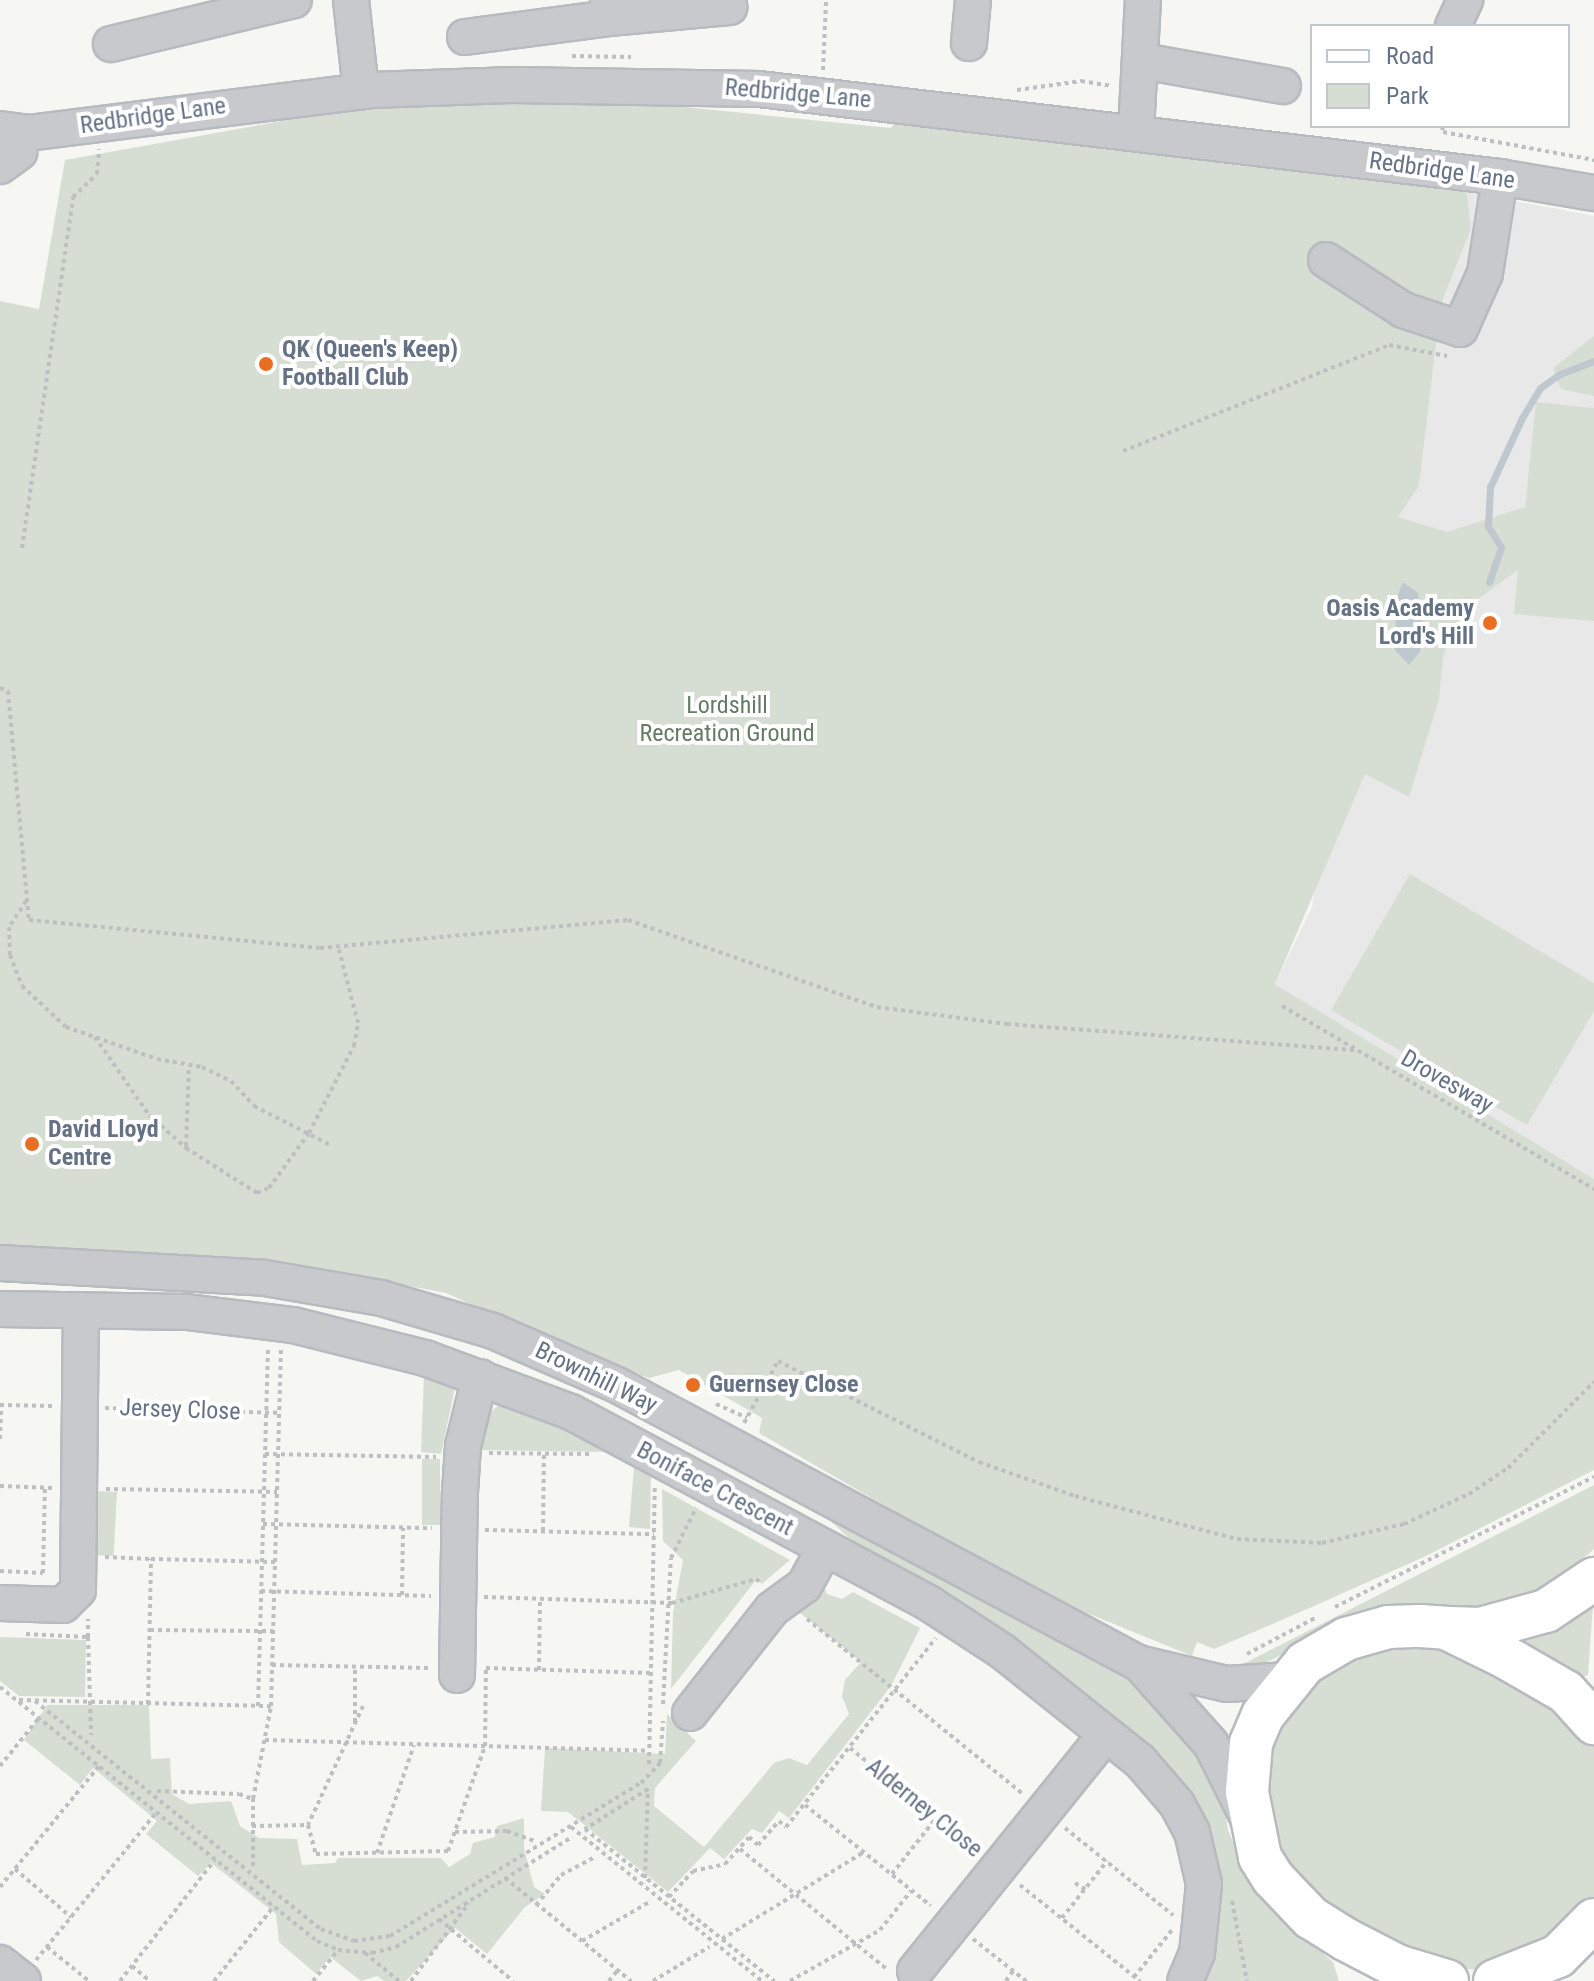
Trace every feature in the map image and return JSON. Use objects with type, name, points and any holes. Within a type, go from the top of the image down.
[{"type":"main road","points":[[1447,1981],[1397,1966],[1345,1939],[1293,1903],[1260,1857],[1252,1829],[1247,1792],[1251,1743],[1287,1680],[1346,1639],[1388,1627],[1480,1629],[1514,1622],[1546,1611],[1594,1579]]},
{"type":"main road","points":[[1446,1628],[1566,1692],[1594,1723]]},
{"type":"main road","points":[[1495,1981],[1576,1954],[1594,1920]]},
{"type":"main road","points":[[1345,1939],[1352,1981]]},
{"type":"street","points":[[111,44],[294,0]]},
{"type":"street","points":[[351,0],[361,91]]},
{"type":"street","points":[[465,37],[608,9],[729,7],[728,0]]},
{"type":"street","points":[[969,43],[973,0]]},
{"type":"street","points":[[1136,132],[1143,0]]},
{"type":"street","points":[[1454,24],[1465,0]]},
{"type":"street","points":[[1142,61],[1283,86]]},
{"type":"street","name":"Redbridge Lane","points":[[6,149],[28,133],[361,91],[513,85],[759,89],[1500,177],[1594,193]]},
{"type":"street","points":[[1326,260],[1403,310],[1460,329],[1485,273],[1500,177]]},
{"type":"street","name":"Brownhill Way","points":[[0,1263],[265,1278],[381,1298],[493,1331],[617,1385],[1138,1663],[1227,1684],[1287,1680]]},
{"type":"street","name":"Boniface Crescent","points":[[0,1309],[187,1312],[275,1323],[366,1342],[480,1377],[571,1412],[953,1618],[1106,1734],[1163,1783],[1197,1845],[1204,1884],[1203,1921],[1185,1981]]},
{"type":"street","points":[[0,1603],[70,1603],[78,1590],[81,1310]]},
{"type":"street","points":[[467,1671],[458,1597],[459,1529],[463,1455],[480,1377]]},
{"type":"street","points":[[690,1713],[772,1609],[804,1586],[825,1548]]},
{"type":"street","name":"Brownhill Way","points":[[1138,1663],[1211,1744],[1252,1829]]},
{"type":"street","name":"Alderney Close","points":[[903,1971],[953,1923],[1106,1734]]},
{"type":"path","points":[[823,71],[826,0]]},
{"type":"path","points":[[22,548],[73,197],[97,174],[99,123]]},
{"type":"path","points":[[1442,128],[1443,132],[1594,160]]},
{"type":"path","points":[[1123,451],[1389,345],[1451,356]]},
{"type":"path","points":[[0,688],[8,691],[29,920],[338,946],[628,920],[877,1007],[1007,1024],[1356,1050]]},
{"type":"path","points":[[27,899],[9,927],[10,955],[22,986],[66,1027],[231,1081],[254,1106],[332,1146]]},
{"type":"path","points":[[95,1037],[149,1115],[186,1148],[257,1193],[269,1188],[309,1133],[354,1046],[358,1023],[338,946]]},
{"type":"path","name":"Drovesway","points":[[1282,1006],[1594,1189]]},
{"type":"path","points":[[186,1148],[189,1065]]},
{"type":"path","points":[[258,1706],[266,1413],[275,1323]]},
{"type":"path","points":[[253,1866],[253,1799],[271,1706],[279,1413],[275,1323]]},
{"type":"path","points":[[712,1403],[746,1421],[778,1361],[979,1462],[1075,1496],[1237,1539],[1322,1543],[1404,1524],[1469,1494],[1508,1468],[1594,1382]]},
{"type":"path","points":[[0,1405],[0,1439]]},
{"type":"path","name":"Jersey Close","points":[[0,1405],[279,1413]]},
{"type":"path","points":[[543,1531],[544,1453]]},
{"type":"path","points":[[265,1454],[600,1454]]},
{"type":"path","points":[[649,1764],[656,1457]]},
{"type":"path","points":[[1232,1660],[1594,1477]]},
{"type":"path","points":[[0,1486],[277,1492]]},
{"type":"path","points":[[0,1571],[43,1573],[45,1488]]},
{"type":"path","points":[[35,1701],[321,1929],[354,1941],[390,1936],[641,1783],[660,1763],[671,1558],[700,1500]]},
{"type":"path","points":[[263,1524],[654,1534]]},
{"type":"path","points":[[402,1595],[403,1528]]},
{"type":"path","points":[[80,1556],[275,1562]]},
{"type":"path","points":[[148,1704],[151,1559]]},
{"type":"path","points":[[261,1591],[652,1600]]},
{"type":"path","points":[[539,1670],[540,1598]]},
{"type":"path","points":[[669,1897],[693,1871],[725,1864],[749,1837],[758,1845],[779,1821],[786,1827],[953,1618]]},
{"type":"path","points":[[150,1630],[273,1631]]},
{"type":"path","points":[[88,1637],[91,1735]]},
{"type":"path","points":[[272,1665],[651,1673]]},
{"type":"path","points":[[355,1666],[355,1725]]},
{"type":"path","points":[[363,1706],[308,1825],[316,1854],[448,1851],[485,1746],[467,1671]]},
{"type":"path","points":[[0,1687],[317,1941],[338,1950],[364,1952],[396,1947],[572,1837]]},
{"type":"path","points":[[17,1700],[271,1706]]},
{"type":"path","points":[[0,1766],[38,1719]]},
{"type":"path","points":[[265,1740],[649,1751]]},
{"type":"path","points":[[377,1853],[414,1745]]},
{"type":"path","name":"Alderney Close","points":[[850,1748],[1140,1981]]},
{"type":"path","points":[[0,1887],[99,1766]]},
{"type":"path","points":[[645,1878],[648,1789],[585,1829],[645,1878],[774,1981]]},
{"type":"path","points":[[157,1791],[239,1794],[253,1799]]},
{"type":"path","points":[[805,1805],[1026,1981]]},
{"type":"path","points":[[15,1974],[47,1947],[156,1813]]},
{"type":"path","points":[[892,1874],[936,1818]]},
{"type":"path","points":[[252,1826],[308,1825]]},
{"type":"path","points":[[571,1827],[762,1981]]},
{"type":"path","points":[[455,1832],[507,1831],[534,1841]]},
{"type":"path","points":[[740,1848],[855,1944],[903,1971]]},
{"type":"path","points":[[722,1939],[864,1852]]},
{"type":"path","points":[[536,1905],[561,1875],[595,1857]]},
{"type":"path","points":[[120,1981],[215,1860]]},
{"type":"path","points":[[1062,1918],[1107,1861]]},
{"type":"path","points":[[15,1869],[71,1917]]},
{"type":"path","points":[[505,1878],[631,1981]]},
{"type":"path","points":[[1075,1883],[1085,1889]]},
{"type":"path","points":[[790,1981],[880,1930],[912,1890]]},
{"type":"path","points":[[411,1981],[471,1899]]},
{"type":"path","points":[[582,1941],[651,1901]]},
{"type":"path","points":[[214,1981],[274,1906]]},
{"type":"path","points":[[439,1919],[513,1981]]},
{"type":"path","points":[[1134,1977],[1180,1920]]},
{"type":"path","points":[[47,1947],[89,1981]]},
{"type":"path","points":[[653,1981],[709,1947]]},
{"type":"path","points":[[313,1981],[338,1950]]},
{"type":"path","points":[[364,1952],[399,1981]]},
{"type":"path","points":[[132,1966],[150,1981]]},
{"type":"path","points":[[609,1981],[618,1970]]},
{"type":"path","points":[[1006,1981],[1013,1971]]},
{"type":"shaded area","name":"Oasis Academy Lord's Hill","points":[[1467,192],[1594,216],[1594,1179],[1275,984],[1312,907],[1375,550],[1419,486],[1441,304],[1471,229]]},
{"type":"shaded area","points":[[1403,582],[1418,593],[1424,629],[1420,652],[1409,665],[1395,650],[1396,599]]},
{"type":"green space","name":"Lordshill Recreation Ground","points":[[477,86],[891,128],[897,117],[1467,192],[1471,229],[1441,304],[1419,486],[1398,517],[1447,532],[1525,507],[1536,402],[1594,408],[1594,621],[1514,614],[1518,570],[1474,602],[1453,627],[1443,657],[1439,699],[1409,797],[1365,774],[1275,984],[1594,1179],[1594,1470],[1426,1556],[1312,1607],[1214,1649],[1197,1642],[1192,1656],[1033,1591],[759,1433],[762,1418],[679,1370],[649,1378],[590,1359],[446,1293],[356,1276],[226,1257],[0,1253],[0,301],[39,309],[65,160]]},
{"type":"green space","points":[[1594,336],[1594,396],[1561,389],[1553,368]]},
{"type":"green space","points":[[1410,874],[1594,983],[1594,1011],[1527,1125],[1331,1010]]},
{"type":"green space","points":[[424,1374],[456,1383],[441,1454],[421,1452]]},
{"type":"green space","points":[[502,1403],[521,1408],[610,1452],[481,1450],[490,1412]]},
{"type":"green space","points":[[422,1459],[440,1459],[440,1525],[422,1525]]},
{"type":"green space","points":[[634,1466],[651,1476],[650,1529],[629,1527]]},
{"type":"green space","points":[[1594,1485],[1594,1549],[1545,1592],[1507,1605],[1440,1612],[1396,1605],[1370,1612],[1265,1663],[1235,1668]]},
{"type":"green space","points":[[662,1489],[790,1560],[762,1584],[756,1580],[671,1689],[673,1613],[683,1560],[663,1541]]},
{"type":"green space","points":[[96,1491],[117,1492],[114,1556],[93,1555]]},
{"type":"green space","points":[[829,1503],[1020,1610],[1166,1705],[1220,1781],[1228,1830],[1248,1877],[1270,1908],[1333,1962],[1339,1981],[1195,1981],[1184,1798],[876,1562],[828,1519]]},
{"type":"green space","points":[[821,1581],[827,1594],[842,1599],[853,1592],[920,1628],[891,1686],[789,1818],[779,1811],[762,1833],[752,1829],[724,1859],[710,1848],[668,1892],[568,1812],[541,1811],[545,1748],[665,1754],[667,1714],[696,1741],[655,1788],[654,1806],[704,1847],[774,1763],[789,1758],[807,1765],[849,1714],[842,1696],[845,1680],[861,1662],[800,1613]]},
{"type":"green space","points":[[1594,1592],[1588,1675],[1576,1679],[1512,1642]]},
{"type":"green space","points":[[0,1637],[86,1640],[85,1697],[19,1696],[0,1681]]},
{"type":"green space","points":[[1414,1638],[1525,1680],[1594,1738],[1594,1902],[1565,1934],[1483,1970],[1452,1968],[1365,1936],[1288,1876],[1258,1785],[1276,1716],[1335,1656]]},
{"type":"green space","points":[[47,1705],[149,1705],[151,1759],[170,1758],[172,1794],[189,1804],[231,1801],[240,1826],[259,1838],[297,1839],[302,1865],[335,1863],[338,1858],[441,1858],[449,1867],[470,1854],[473,1843],[495,1837],[497,1826],[524,1818],[524,1848],[534,1887],[545,1894],[525,1907],[487,1954],[455,1928],[406,1981],[384,1981],[377,1976],[361,1981],[330,1957],[316,1974],[279,1942],[276,1914],[211,1863],[198,1876],[146,1834],[157,1821],[93,1768],[80,1785],[24,1740]]},
{"type":"waterway","points":[[1489,582],[1501,547],[1488,526],[1490,487],[1522,418],[1540,388],[1560,374],[1594,361]]},
{"type":"place","name":"QK (Queen's Keep) Football Club","points":[[266,364]]},
{"type":"place","name":"Oasis Academy Lord's Hill","points":[[1490,623]]},
{"type":"place","name":"David Lloyd Centre","points":[[32,1144]]},
{"type":"place","name":"Guernsey Close","points":[[693,1385]]}]
